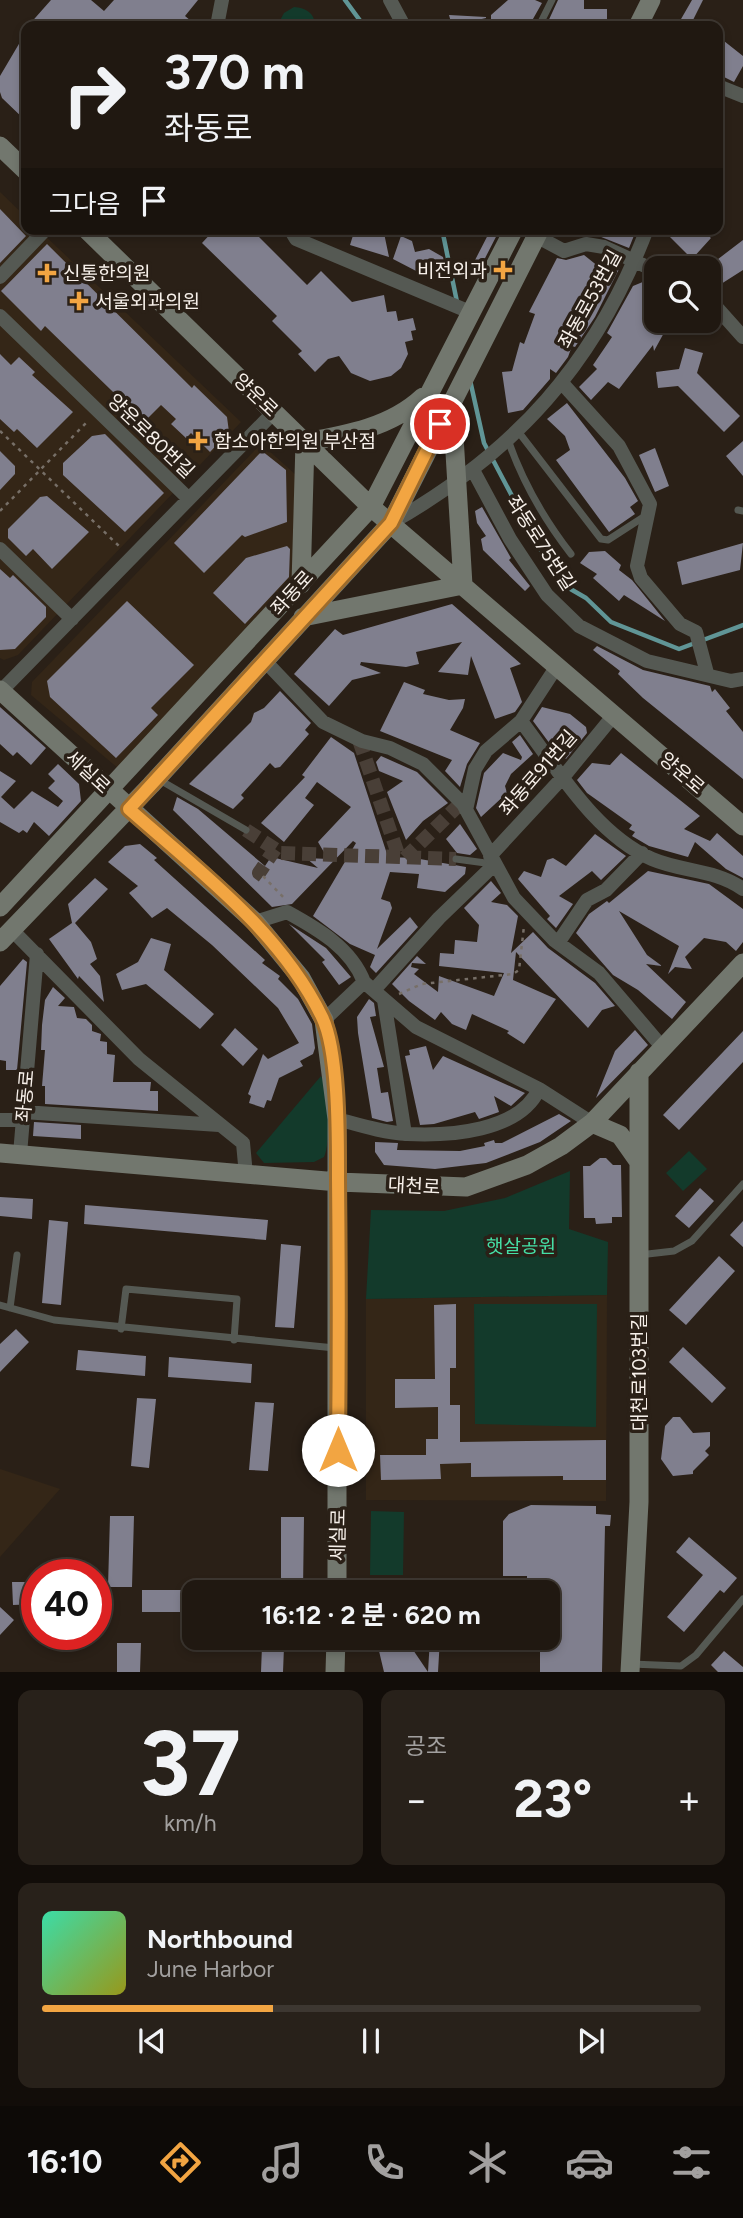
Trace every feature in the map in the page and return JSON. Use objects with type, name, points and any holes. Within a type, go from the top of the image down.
[{"type":"main road","points":[[640,21],[651,0]]},
{"type":"main road","points":[[0,146],[21,166]]},
{"type":"main road","name":"양운로","points":[[92,235],[371,507],[743,826]]},
{"type":"main road","name":"좌동로","points":[[0,907],[371,507],[511,235]]},
{"type":"main road","name":"좌동로","points":[[6,936],[129,809],[391,523],[537,235]]},
{"type":"main road","points":[[301,584],[305,442],[338,437],[404,415],[432,390]]},
{"type":"main road","points":[[303,617],[463,584],[452,399]]},
{"type":"main road","name":"세실로","points":[[1,691],[255,922],[301,978],[324,1020],[337,1119],[337,1580]]},
{"type":"main road","name":"대천로","points":[[0,1153],[338,1182],[466,1187],[527,1165],[592,1122],[743,963]]},
{"type":"main road","name":"대천로103번길","points":[[630,1668],[639,1502],[639,1072]]},
{"type":"main road","points":[[592,1122],[620,1135],[639,1162]]},
{"type":"main road","points":[[335,1672],[336,1650]]},
{"type":"street","points":[[218,21],[222,0]]},
{"type":"street","points":[[390,0],[401,21]]},
{"type":"street","points":[[723,87],[741,89]]},
{"type":"street","points":[[0,277],[40,235]]},
{"type":"street","points":[[294,235],[296,239],[470,312]]},
{"type":"street","points":[[541,235],[564,251],[586,244],[604,247],[644,266]]},
{"type":"street","name":"좌동로53번길","points":[[391,523],[457,484],[513,435],[562,383],[595,338],[635,262],[645,235]]},
{"type":"street","points":[[721,312],[743,337]]},
{"type":"street","name":"양운로80번길","points":[[0,316],[189,499],[274,413]]},
{"type":"street","points":[[562,383],[619,446],[650,504],[637,566],[652,594],[680,624],[696,632],[707,673]]},
{"type":"street","name":"좌동로75번길","points":[[473,470],[510,539],[547,595],[579,626],[647,662],[707,673],[731,681],[743,679]]},
{"type":"street","points":[[1,691],[189,499]]},
{"type":"street","points":[[0,550],[72,619]]},
{"type":"street","name":"좌동로91번길","points":[[264,660],[323,722],[362,741],[390,748],[423,764],[466,810],[514,898],[558,943],[599,973],[663,1048]]},
{"type":"street","points":[[466,810],[475,769],[500,735],[520,721],[557,666]]},
{"type":"street","name":"좌동로91번길","points":[[492,860],[614,715]]},
{"type":"street","points":[[520,721],[595,816],[642,853],[655,860],[713,873],[743,889]]},
{"type":"street","points":[[558,943],[587,900],[606,890],[642,853]]},
{"type":"street","points":[[324,1020],[377,993],[439,918],[492,860]]},
{"type":"street","points":[[255,922],[287,912],[309,924],[357,963],[377,993],[416,1027],[539,1088],[592,1122]]},
{"type":"street","name":"좌동로","points":[[6,936],[37,954],[139,1059],[243,1143],[246,1175]]},
{"type":"street","name":"좌동로","points":[[20,1154],[37,954]]},
{"type":"street","points":[[377,993],[405,1134]]},
{"type":"street","points":[[337,1119],[405,1134],[461,1133],[506,1119],[533,1101],[539,1088]]},
{"type":"street","points":[[0,1120],[23,1116],[219,1125]]},
{"type":"lane","points":[[542,21],[552,0]]},
{"type":"lane","points":[[513,435],[601,539],[608,540],[642,518]]},
{"type":"lane","points":[[513,435],[528,492],[548,525],[571,554]]},
{"type":"lane","points":[[157,778],[246,830]]},
{"type":"lane","points":[[456,859],[492,860]]},
{"type":"lane","points":[[639,1255],[674,1251],[692,1241],[743,1184]]},
{"type":"lane","points":[[10,1308],[16,1255]]},
{"type":"lane","points":[[121,1329],[126,1289],[237,1299],[234,1340]]},
{"type":"lane","points":[[0,1305],[54,1320],[121,1329],[338,1349]]},
{"type":"lane","points":[[630,1668],[681,1666],[695,1655],[743,1600]]},
{"type":"path","points":[[0,511],[98,411]]},
{"type":"path","points":[[0,431],[131,558]]},
{"type":"path","points":[[263,876],[284,898],[287,912]]},
{"type":"path","points":[[377,993],[422,984],[513,974],[519,970],[523,929],[528,913]]},
{"type":"shaded area","points":[[0,192],[21,212],[21,235],[44,235],[241,422],[18,655],[4,660],[0,658]]},
{"type":"shaded area","points":[[257,448],[266,448],[296,475],[296,583],[119,769],[31,695],[32,682]]},
{"type":"shaded area","points":[[607,1295],[606,1501],[366,1500],[366,1299]]},
{"type":"shaded area","points":[[0,1469],[60,1489],[0,1557]]},
{"type":"green space","points":[[294,7],[302,9],[309,12],[314,21],[280,21],[284,13]]},
{"type":"green space","points":[[321,1076],[326,1092],[328,1116],[328,1140],[324,1157],[314,1162],[264,1163],[256,1153]]},
{"type":"green space","points":[[689,1151],[707,1169],[683,1191],[666,1173]]},
{"type":"green space","name":"햇살공원","points":[[570,1171],[569,1229],[608,1242],[607,1295],[366,1299],[371,1210],[444,1211],[505,1198]]},
{"type":"green space","points":[[474,1304],[597,1304],[596,1427],[475,1424]]},
{"type":"green space","points":[[371,1511],[404,1512],[403,1575],[370,1575]]},
{"type":"building","points":[[51,0],[91,0],[104,11],[114,0],[198,0],[185,16],[191,21],[32,21]]},
{"type":"building","points":[[508,0],[535,0],[542,3],[532,21],[491,21],[491,15]]},
{"type":"building","points":[[558,0],[584,0],[584,9],[607,9],[607,21],[548,21]]},
{"type":"building","points":[[692,0],[703,0],[692,21],[680,21]]},
{"type":"building","points":[[449,15],[486,17],[473,21],[451,21]]},
{"type":"building","points":[[21,40],[21,116],[2,98],[0,76]]},
{"type":"building","points":[[723,41],[743,56],[743,66],[734,82],[723,76]]},
{"type":"building","points":[[0,209],[21,231],[21,235],[26,236],[0,263]]},
{"type":"building","points":[[209,235],[257,235],[307,285],[321,271],[352,302],[384,295],[387,312],[396,311],[398,321],[413,318],[416,330],[411,331],[413,340],[405,342],[408,354],[401,368],[391,376],[370,381],[351,373],[339,356],[328,359],[315,372],[298,354],[302,351],[272,321],[277,316],[202,243]]},
{"type":"building","points":[[353,235],[384,235],[389,257],[350,245]]},
{"type":"building","points":[[488,235],[497,235],[480,268],[473,264]]},
{"type":"building","points":[[596,235],[634,235],[629,248]]},
{"type":"building","points":[[668,235],[708,235],[711,238],[695,256],[689,256]]},
{"type":"building","points":[[401,236],[412,241],[415,252],[429,249],[443,257],[445,267],[420,273],[393,259]]},
{"type":"building","points":[[743,240],[743,270],[721,284],[721,257]]},
{"type":"building","points":[[47,244],[192,388],[194,385],[227,417],[229,432],[210,452],[191,433],[186,438],[171,424],[176,419],[161,405],[144,422],[45,326],[41,331],[1,291]]},
{"type":"building","points":[[584,255],[604,271],[610,260],[621,265],[595,317],[575,347],[572,346],[568,357],[556,373],[550,369],[550,379],[523,410],[508,413],[502,372],[512,371],[520,342],[524,344],[535,314],[529,312],[557,258],[566,260]]},
{"type":"building","points":[[644,281],[644,333],[664,333],[654,351],[653,345],[619,389],[608,382],[591,400],[579,387],[597,369],[593,365],[612,337],[607,333],[633,286]]},
{"type":"building","points":[[685,348],[703,353],[697,373],[740,416],[724,432],[678,386],[658,388],[656,372],[679,369]]},
{"type":"building","points":[[0,354],[11,365],[19,357],[35,372],[32,375],[73,412],[37,448],[17,429],[14,432],[0,419]]},
{"type":"building","points":[[567,403],[625,478],[638,501],[630,507],[635,514],[609,532],[556,460],[570,450],[565,436],[547,419]]},
{"type":"building","points":[[105,434],[164,493],[125,532],[63,475],[63,463],[92,436]]},
{"type":"building","points":[[743,441],[743,476],[726,456]]},
{"type":"building","points":[[655,448],[669,486],[655,492],[639,455]]},
{"type":"building","points":[[0,451],[15,466],[15,474],[0,490]]},
{"type":"building","points":[[262,451],[286,470],[287,522],[245,537],[242,535],[204,573],[174,543]]},
{"type":"building","points":[[47,496],[89,532],[52,569],[33,549],[26,556],[8,538],[8,529],[40,497]]},
{"type":"building","points":[[482,507],[511,558],[509,560],[530,586],[525,591],[483,550],[481,539],[486,536],[477,523],[475,511]]},
{"type":"building","points":[[743,543],[740,570],[682,585],[677,562]]},
{"type":"building","points":[[287,546],[290,549],[289,577],[245,624],[213,593],[246,558]]},
{"type":"building","points":[[605,551],[621,565],[619,570],[632,580],[665,621],[624,595],[619,601],[593,578],[597,574],[580,563],[589,552]]},
{"type":"building","points":[[0,569],[10,578],[13,575],[46,607],[46,617],[15,649],[0,650]]},
{"type":"building","points":[[127,601],[194,665],[151,708],[158,715],[116,758],[50,697],[47,681]]},
{"type":"building","points":[[452,604],[521,664],[510,668],[522,702],[515,712],[495,719],[471,656],[468,675],[438,672],[462,642],[416,652],[419,664],[406,667],[361,662],[360,665],[381,673],[352,680],[329,706],[294,674],[335,629],[343,635]]},
{"type":"building","points":[[597,646],[643,670],[710,686],[712,692],[715,689],[730,708],[726,711],[743,732],[743,779],[643,698],[618,674],[620,671],[593,650]]},
{"type":"building","points":[[404,682],[425,690],[423,694],[449,700],[465,699],[463,708],[450,730],[480,743],[467,764],[460,787],[445,771],[452,760],[380,731]]},
{"type":"building","points":[[280,691],[311,723],[305,730],[309,734],[280,767],[275,768],[270,763],[241,795],[244,798],[233,809],[189,784],[251,722],[254,713],[264,708]]},
{"type":"building","points":[[0,707],[46,748],[31,765],[17,752],[13,756],[0,744]]},
{"type":"building","points":[[542,707],[570,714],[586,727],[587,733],[566,759],[553,748],[533,721]]},
{"type":"building","points":[[520,735],[533,754],[511,774],[505,786],[507,793],[481,817],[476,808],[484,773],[503,753],[521,760],[522,757],[512,742]]},
{"type":"building","points":[[331,737],[354,753],[388,857],[414,858],[466,867],[465,874],[445,892],[417,888],[419,874],[390,872],[381,899],[390,902],[392,908],[377,949],[410,917],[418,927],[376,973],[370,967],[375,955],[350,944],[313,916],[356,843],[353,841],[292,904],[272,907],[173,810],[177,797],[198,809],[265,866],[271,857],[318,868],[306,858],[328,859],[318,842],[351,807],[317,782],[305,798],[314,805],[284,842],[261,823],[305,777],[302,775]]},
{"type":"building","points":[[621,753],[700,816],[684,829],[710,841],[717,833],[743,856],[743,878],[726,869],[695,842],[688,857],[649,846],[632,836],[635,832],[629,829],[632,825],[587,793],[577,780],[592,763],[610,765]]},
{"type":"building","points":[[381,756],[417,772],[448,803],[423,821],[406,840],[387,792],[403,781],[379,771],[376,762]]},
{"type":"building","points":[[58,764],[79,784],[81,801],[49,836],[34,822],[27,833],[23,830],[19,833],[0,822],[0,771],[16,781],[1,797],[14,809],[32,791],[58,807],[63,801],[48,788],[55,781],[48,774]]},
{"type":"building","points":[[460,824],[477,849],[470,855],[457,853],[446,839]]},
{"type":"building","points":[[595,834],[626,856],[601,880],[592,871],[559,896],[573,904],[556,928],[547,919],[550,916],[518,879],[524,871],[541,877],[547,860],[553,858],[566,866]]},
{"type":"building","points":[[140,844],[157,858],[154,860],[265,960],[262,963],[280,976],[278,979],[298,999],[312,1024],[315,1048],[313,1054],[300,1061],[303,1066],[279,1078],[271,1101],[267,1100],[264,1108],[249,1103],[251,1096],[248,1094],[263,1054],[268,1059],[299,1043],[278,1008],[212,945],[167,908],[152,918],[129,893],[138,886],[108,862],[125,846]]},
{"type":"building","points":[[648,871],[709,884],[743,909],[743,942],[736,951],[726,942],[704,938],[685,957],[692,969],[675,967],[668,974],[679,946],[619,911],[647,955],[662,966],[646,964],[686,1002],[672,1019],[638,990],[613,975],[576,933],[589,914],[607,901],[609,903]]},
{"type":"building","points":[[95,878],[108,889],[75,923],[91,942],[97,959],[90,964],[100,976],[104,1002],[79,976],[78,979],[49,939],[72,923],[68,904]]},
{"type":"building","points":[[491,881],[501,893],[491,902],[507,905],[518,916],[511,953],[533,932],[548,948],[595,983],[615,1006],[602,1010],[588,1028],[516,952],[513,980],[556,999],[524,1044],[507,1033],[509,1031],[472,1014],[466,1030],[452,1024],[441,1012],[435,1020],[409,1001],[392,984],[417,956],[426,964],[412,963],[411,967],[419,969],[414,974],[438,992],[439,976],[494,996],[504,973],[439,966],[440,953],[454,954],[455,940],[477,942],[479,925],[464,908]]},
{"type":"building","points":[[289,924],[326,948],[351,977],[339,985],[322,962],[325,960]]},
{"type":"building","points":[[151,938],[171,944],[164,970],[214,1014],[200,1029],[146,984],[122,990],[116,974],[138,962]]},
{"type":"building","points":[[23,959],[27,962],[17,1070],[6,1070],[6,1061],[0,1060],[0,986]]},
{"type":"building","points":[[53,987],[65,998],[58,1006],[74,1007],[77,1018],[86,1019],[92,1025],[92,1031],[101,1034],[100,1041],[107,1042],[107,1054],[115,1055],[113,1082],[151,1082],[150,1091],[158,1091],[158,1111],[45,1104],[45,1086],[42,1086],[45,1050],[41,1050],[42,1025],[45,1000]]},
{"type":"building","points":[[369,999],[374,1003],[376,1016],[370,1017],[384,1067],[377,1068],[381,1093],[388,1092],[393,1121],[372,1118],[357,1017]]},
{"type":"building","points":[[235,1028],[258,1049],[243,1066],[221,1045]]},
{"type":"building","points":[[635,1030],[648,1045],[596,1098],[615,1051]]},
{"type":"building","points":[[743,1031],[743,1062],[679,1130],[663,1115]]},
{"type":"building","points":[[426,1046],[433,1070],[443,1056],[525,1093],[511,1106],[494,1096],[499,1112],[479,1119],[475,1112],[434,1124],[420,1125],[405,1056],[410,1055],[409,1050]]},
{"type":"building","points":[[559,1114],[571,1121],[540,1142],[486,1163],[435,1169],[384,1165],[375,1152],[375,1142],[398,1143],[397,1150],[460,1151],[485,1146],[484,1143],[494,1140],[495,1143],[502,1143]]},
{"type":"building","points":[[34,1122],[81,1125],[81,1139],[33,1136]]},
{"type":"building","points":[[600,1158],[606,1158],[613,1165],[621,1165],[622,1217],[612,1217],[612,1223],[596,1224],[595,1218],[584,1218],[583,1166],[590,1166]]},
{"type":"building","points":[[700,1188],[714,1201],[689,1228],[675,1216]]},
{"type":"building","points":[[0,1197],[33,1199],[32,1219],[0,1216]]},
{"type":"building","points":[[85,1205],[268,1220],[266,1240],[84,1224]]},
{"type":"building","points":[[49,1220],[68,1222],[61,1305],[42,1303]]},
{"type":"building","points":[[743,1221],[743,1247],[730,1235]]},
{"type":"building","points":[[281,1244],[301,1246],[294,1328],[275,1327]]},
{"type":"building","points":[[719,1256],[735,1271],[686,1325],[669,1310]]},
{"type":"building","points":[[456,1304],[456,1368],[450,1368],[450,1405],[460,1405],[460,1442],[606,1440],[606,1480],[563,1480],[563,1476],[471,1477],[471,1463],[440,1464],[441,1479],[381,1480],[380,1455],[426,1455],[426,1439],[438,1439],[438,1407],[395,1408],[395,1379],[435,1379],[434,1305]]},
{"type":"building","points":[[16,1329],[29,1342],[0,1372],[0,1344]]},
{"type":"building","points":[[683,1347],[726,1388],[712,1403],[669,1362]]},
{"type":"building","points":[[78,1350],[146,1356],[145,1376],[76,1370]]},
{"type":"building","points":[[169,1357],[252,1364],[251,1383],[168,1377]]},
{"type":"building","points":[[137,1398],[156,1399],[149,1468],[131,1466]]},
{"type":"building","points":[[255,1402],[274,1403],[268,1471],[249,1470]]},
{"type":"building","points":[[673,1417],[680,1417],[693,1433],[710,1432],[710,1446],[705,1451],[709,1455],[693,1474],[673,1476],[661,1459],[665,1426]]},
{"type":"building","points":[[531,1505],[596,1506],[596,1514],[611,1515],[610,1526],[605,1526],[602,1672],[540,1672],[540,1650],[560,1650],[560,1580],[527,1580],[527,1576],[503,1576],[503,1521],[509,1514]]},
{"type":"building","points":[[110,1516],[134,1516],[132,1587],[112,1587],[112,1559],[109,1559]]},
{"type":"building","points":[[281,1517],[304,1517],[303,1580],[281,1580]]},
{"type":"building","points":[[689,1537],[737,1578],[724,1593],[720,1590],[684,1632],[667,1617],[703,1575],[676,1552]]},
{"type":"building","points":[[12,1582],[21,1582],[21,1605],[13,1605]]},
{"type":"building","points":[[142,1590],[182,1590],[182,1612],[142,1612]]},
{"type":"building","points":[[0,1607],[14,1620],[0,1635]]},
{"type":"building","points":[[117,1643],[141,1643],[140,1672],[117,1672]]},
{"type":"building","points":[[262,1650],[284,1650],[283,1672],[261,1672]]},
{"type":"building","points":[[413,1650],[428,1672],[384,1672],[379,1651]]},
{"type":"building","points":[[429,1650],[439,1650],[438,1672],[428,1672]]},
{"type":"building","points":[[724,1651],[743,1667],[743,1672],[718,1672],[711,1665]]},
{"type":"waterway","points":[[345,0],[360,21]]},
{"type":"waterway","points":[[443,235],[457,302]]},
{"type":"waterway","points":[[470,380],[484,443],[540,549],[567,587],[586,598],[611,622],[679,649],[743,625]]},
{"type":"tunnel","points":[[359,740],[399,857]]},
{"type":"tunnel","points":[[405,858],[461,803]]},
{"type":"tunnel","points":[[246,830],[281,853],[456,859]]},
{"type":"tunnel","points":[[263,876],[259,873],[275,849]]},
{"type":"place","name":"비전외과","points":[[503,270]]},
{"type":"place","name":"신통한의원","points":[[47,273]]},
{"type":"place","name":"서울외과의원","points":[[79,301]]},
{"type":"place","name":"함소아한의원 부산점","points":[[198,441]]},
{"type":"route","points":[[338,1450],[337,1119],[324,1020],[301,978],[255,922],[129,809],[391,523],[440,424]]}]
